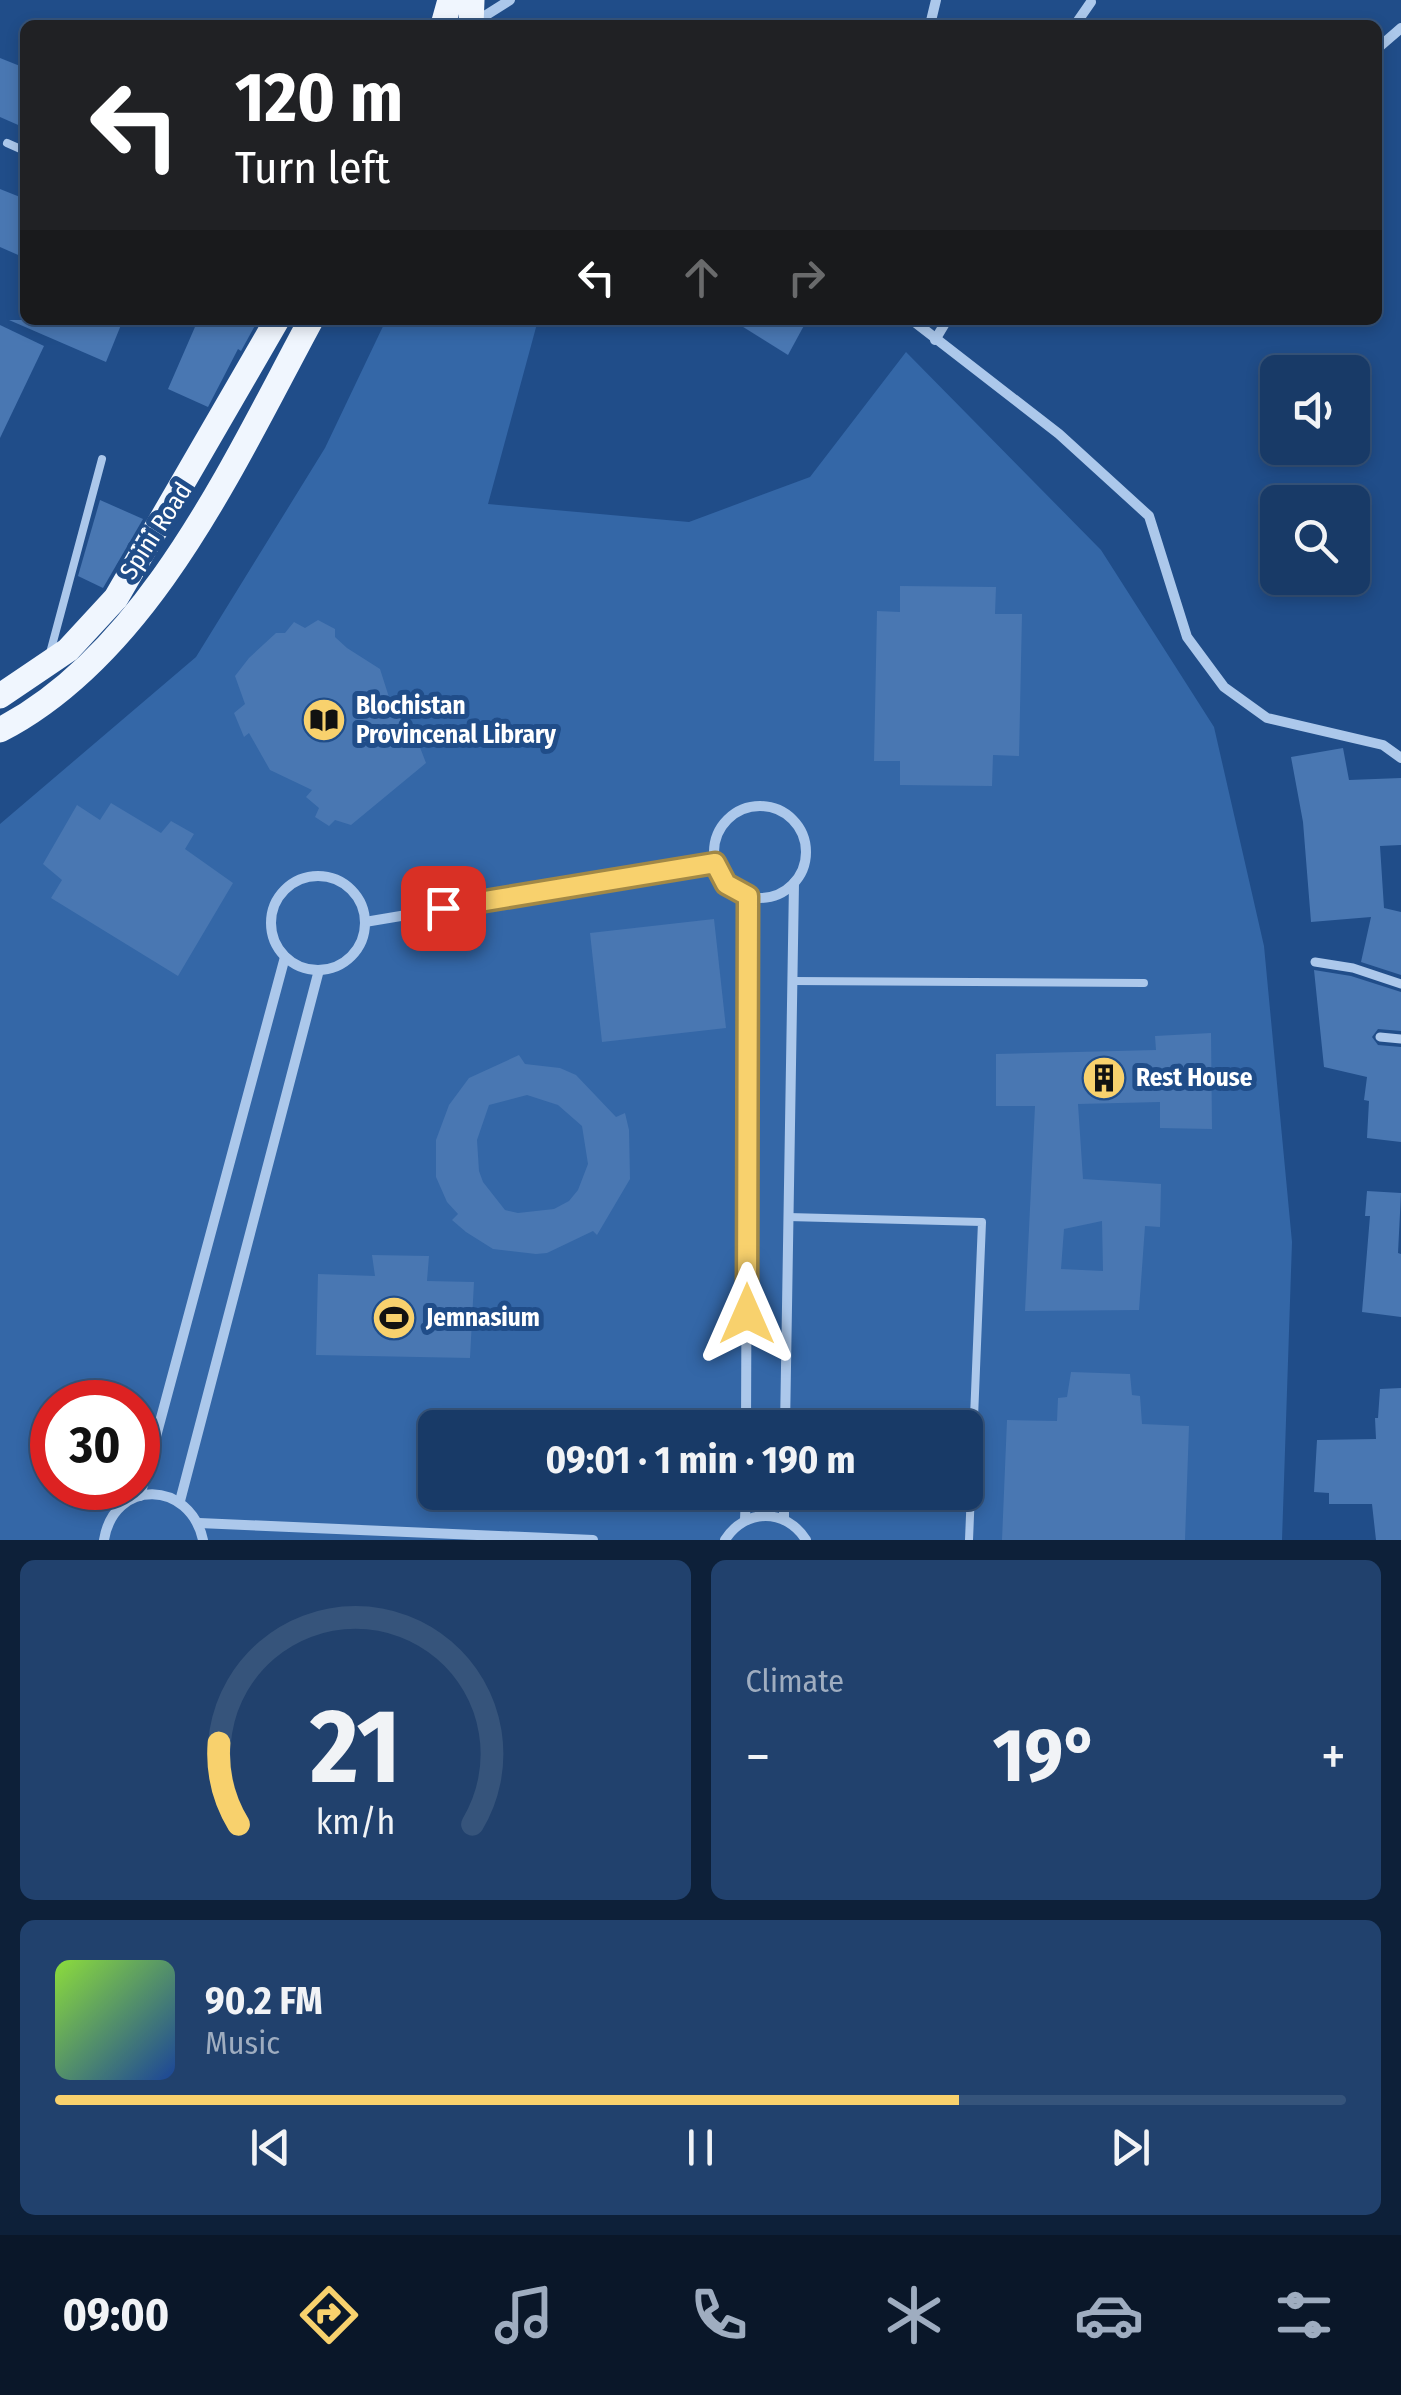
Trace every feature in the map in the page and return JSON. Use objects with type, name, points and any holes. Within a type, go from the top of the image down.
[{"type":"main road","name":"Spini Road","points":[[0,696],[68,650],[116,598],[275,325]]},
{"type":"main road","name":"Spini Road","points":[[0,730],[90,668],[139,614],[224,482],[308,325]]},
{"type":"street","points":[[479,20],[510,0]]},
{"type":"street","points":[[1382,45],[1401,28]]},
{"type":"street","points":[[918,325],[1060,434],[1149,516],[1187,637],[1224,687],[1267,718],[1383,745],[1401,758]]},
{"type":"street","points":[[935,340],[945,325]]},
{"type":"street","points":[[785,1410],[794,882],[806,854],[797,824],[771,806],[740,809],[727,818],[718,831],[715,863],[726,884],[748,896],[773,896],[794,882]]},
{"type":"street","points":[[365,922],[715,863]]},
{"type":"street","points":[[314,876],[343,882],[354,893],[365,922],[357,950],[346,960],[319,970],[295,964],[286,957],[271,930],[276,900],[299,880],[314,876]]},
{"type":"street","points":[[746,1410],[748,896]]},
{"type":"street","points":[[160,1422],[286,957]]},
{"type":"street","points":[[1315,962],[1353,968],[1401,984]]},
{"type":"street","points":[[180,1502],[319,970]]},
{"type":"street","points":[[1380,1036],[1401,1039]]},
{"type":"street","points":[[160,1496],[180,1502],[199,1523],[203,1540]]},
{"type":"street","points":[[104,1540],[118,1510]]},
{"type":"street","points":[[744,1520],[745,1510]]},
{"type":"street","points":[[784,1510],[784,1518]]},
{"type":"street","points":[[725,1540],[744,1520],[757,1516],[784,1518],[806,1540]]},
{"type":"street","points":[[199,1523],[593,1540]]},
{"type":"lane","points":[[7,144],[20,150]]},
{"type":"lane","points":[[47,664],[102,459]]},
{"type":"lane","points":[[793,981],[1144,983]]},
{"type":"lane","points":[[788,1217],[982,1222],[969,1540]]},
{"type":"shaded area","points":[[384,325],[537,325],[488,504],[689,522],[810,477],[906,352],[1101,550],[1214,727],[1264,946],[1292,1242],[1282,1540],[0,1540],[0,824],[196,657],[325,448]]},
{"type":"building","points":[[0,58],[20,66],[20,126],[0,117]]},
{"type":"building","points":[[0,189],[20,197],[20,256],[0,247]]},
{"type":"building","points":[[0,325],[44,346],[0,438]]},
{"type":"building","points":[[21,325],[121,325],[106,362]]},
{"type":"building","points":[[196,325],[255,325],[208,407],[168,389]]},
{"type":"building","points":[[740,325],[804,325],[788,355]]},
{"type":"building","points":[[100,500],[143,519],[103,588],[78,576]]},
{"type":"building","points":[[900,586],[996,587],[995,614],[1022,614],[1019,756],[993,755],[992,786],[900,785],[900,761],[874,761],[877,611],[900,612]]},
{"type":"building","name":"Blochistan Provincenal Library","points":[[318,620],[335,629],[335,637],[347,648],[380,669],[395,716],[406,711],[426,763],[351,825],[335,820],[329,826],[315,817],[319,808],[306,797],[312,790],[270,770],[249,733],[244,737],[234,713],[245,704],[235,676],[249,658],[294,622],[305,628]]},
{"type":"building","points":[[1343,748],[1349,780],[1401,778],[1401,845],[1380,846],[1384,908],[1401,912],[1401,975],[1361,962],[1371,917],[1311,922],[1303,822],[1291,757]]},
{"type":"building","points":[[111,803],[161,833],[171,821],[194,834],[185,849],[233,883],[178,976],[51,898],[62,880],[43,864],[77,805],[100,820]]},
{"type":"building","points":[[714,919],[726,1028],[602,1042],[590,933]]},
{"type":"building","points":[[1314,970],[1351,976],[1401,992],[1401,1031],[1378,1029],[1372,1037],[1378,1045],[1401,1047],[1401,1142],[1367,1138],[1367,1077],[1324,1067]]},
{"type":"building","points":[[1211,1033],[1212,1129],[1160,1128],[1160,1102],[1078,1104],[1083,1179],[1161,1184],[1160,1227],[1145,1226],[1139,1310],[1025,1311],[1035,1106],[996,1106],[996,1054],[1156,1050],[1155,1036]],"holes":[[[1102,1221],[1103,1271],[1061,1269],[1064,1229]]]},
{"type":"building","points":[[519,1055],[525,1064],[560,1068],[576,1075],[616,1117],[625,1113],[630,1179],[597,1235],[593,1231],[547,1253],[536,1254],[493,1249],[452,1220],[458,1214],[447,1202],[436,1177],[436,1140],[449,1105],[469,1078]],"holes":[[[527,1095],[558,1105],[582,1126],[588,1164],[578,1190],[569,1201],[554,1209],[518,1213],[505,1210],[479,1171],[477,1140],[489,1105]]]},
{"type":"building","points":[[1367,1191],[1401,1193],[1401,1317],[1362,1312],[1370,1216],[1365,1216]]},
{"type":"building","name":"Jemnasium","points":[[372,1255],[429,1256],[427,1281],[474,1282],[470,1358],[316,1355],[318,1274],[375,1276]]},
{"type":"building","points":[[1071,1372],[1130,1374],[1132,1395],[1140,1396],[1142,1424],[1189,1426],[1185,1540],[1002,1540],[1007,1420],[1057,1421],[1058,1398],[1067,1397]]},
{"type":"building","points":[[1401,1388],[1401,1540],[1376,1540],[1372,1504],[1329,1504],[1329,1493],[1314,1492],[1317,1440],[1376,1439],[1380,1389]]},
{"type":"place","name":"Blochistan Provincenal Library","points":[[324,720]]},
{"type":"place","name":"Rest House","points":[[1104,1078]]},
{"type":"place","name":"Jemnasium","points":[[394,1318]]},
{"type":"route","points":[[443,908],[715,863],[726,884],[748,896],[747,1314]]}]
